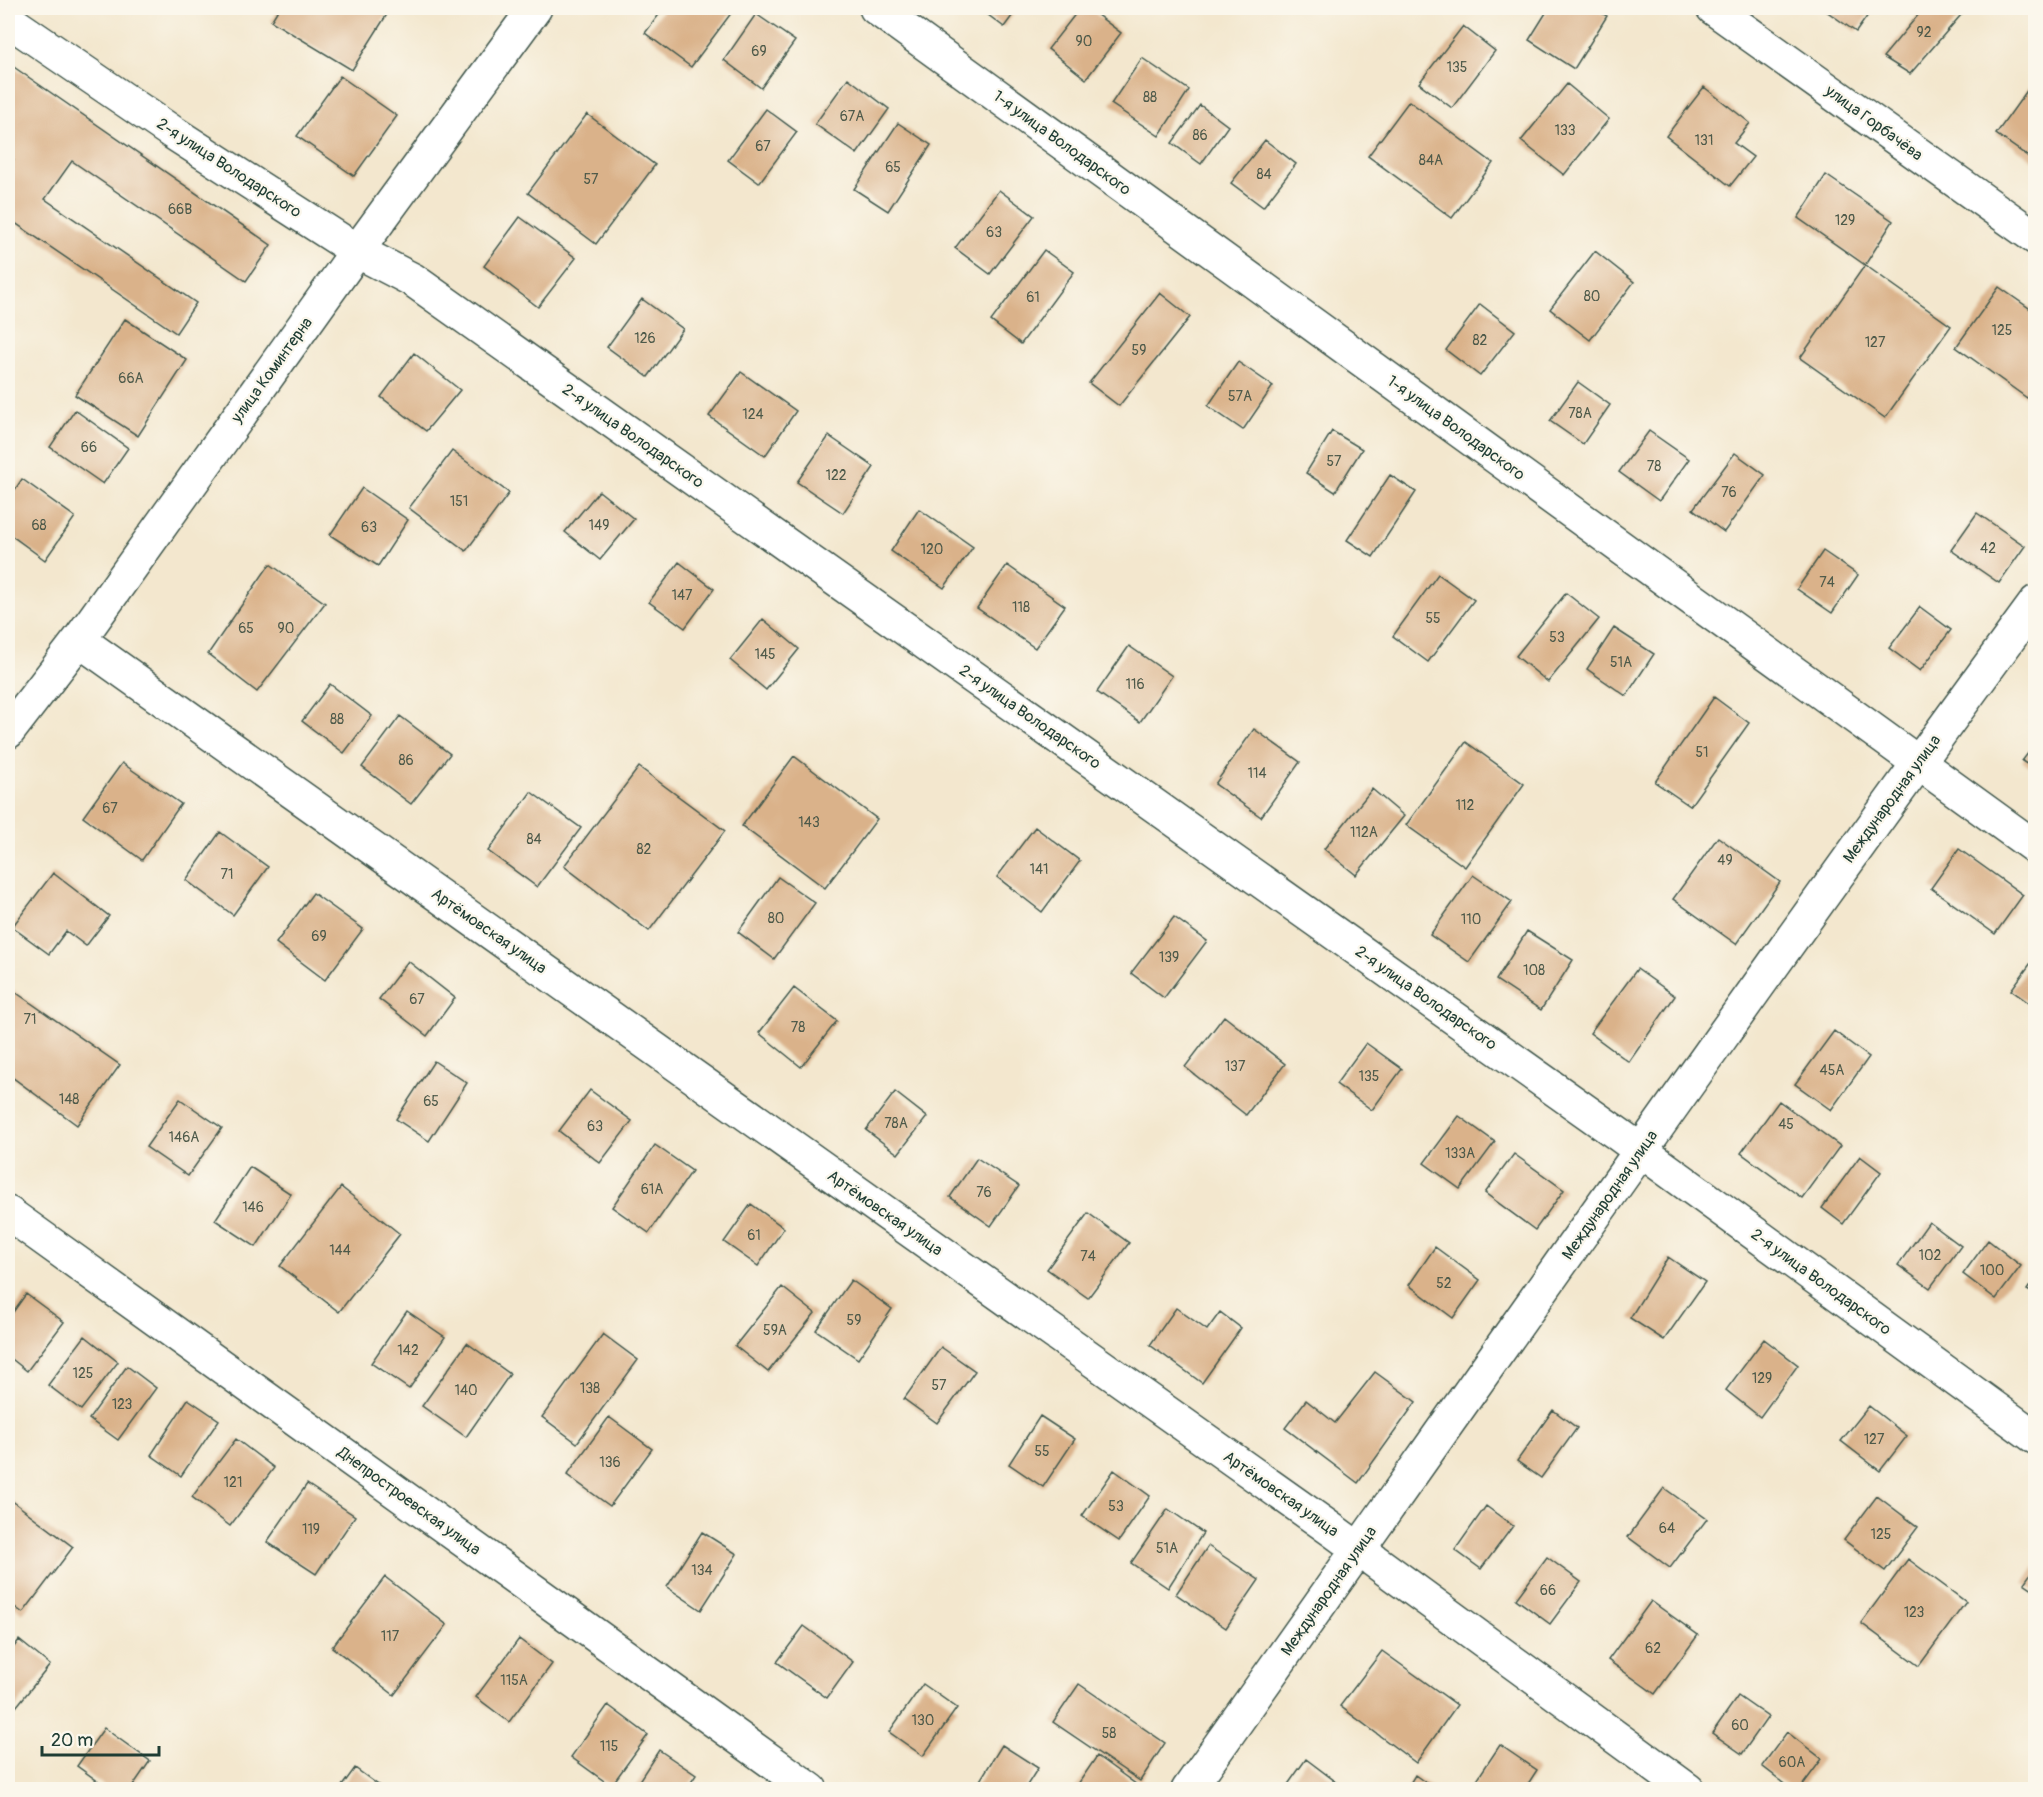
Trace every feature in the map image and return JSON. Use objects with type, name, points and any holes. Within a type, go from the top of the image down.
[{"type":"street","name":"улица Коминтерна","points":[[8,732],[79,640],[357,251],[535,8]]},
{"type":"street","name":"1-я улица Володарского","points":[[876,8],[2036,848]]},
{"type":"street","name":"улица Горбачёва","points":[[1713,8],[2036,238]]},
{"type":"street","name":"2-я улица Володарского","points":[[8,20],[172,132],[357,251],[413,280],[1641,1151],[2036,1438]]},
{"type":"street","name":"Международная улица","points":[[1188,1790],[1918,762],[2036,602]]},
{"type":"street","name":"Артёмовская улица","points":[[79,640],[1358,1550],[1688,1790]]},
{"type":"street","name":"Днепростроевская улица","points":[[8,1213],[811,1790]]},
{"type":"building","points":[[279,8],[391,8],[352,70],[271,21]]},
{"type":"building","points":[[664,8],[735,8],[691,67],[645,33]]},
{"type":"building","points":[[979,8],[1018,8],[1004,27]]},
{"type":"building","points":[[1080,8],[1088,8],[1121,33],[1086,79],[1048,49]]},
{"type":"building","points":[[1549,8],[1593,8],[1607,16],[1574,69],[1529,40]]},
{"type":"building","points":[[1822,8],[1873,8],[1856,32]]},
{"type":"building","points":[[1924,8],[1967,8],[1910,74],[1883,57]]},
{"type":"building","points":[[756,14],[795,41],[761,88],[724,60]]},
{"type":"building","points":[[1463,26],[1495,51],[1452,108],[1419,83]]},
{"type":"building","points":[[1142,58],[1189,90],[1159,136],[1111,104]]},
{"type":"building","points":[[8,63],[271,245],[246,281],[72,161],[45,199],[196,303],[176,333],[8,218],[8,168],[14,159],[8,166]]},
{"type":"building","points":[[340,76],[397,116],[354,176],[297,136]]},
{"type":"building","points":[[848,78],[889,109],[857,154],[815,124]]},
{"type":"building","points":[[1567,84],[1609,119],[1564,175],[1521,141]]},
{"type":"building","points":[[2031,85],[2036,88],[2036,162],[1996,134]]},
{"type":"building","points":[[1704,87],[1750,123],[1734,143],[1753,157],[1730,186],[1666,136]]},
{"type":"building","points":[[1409,101],[1493,163],[1452,218],[1368,156]]},
{"type":"building","points":[[1200,105],[1228,126],[1201,164],[1172,143]]},
{"type":"building","points":[[766,109],[797,132],[759,183],[728,160]]},
{"type":"building","points":[[587,114],[655,165],[596,244],[528,193]]},
{"type":"building","points":[[898,123],[931,145],[888,211],[854,189]]},
{"type":"building","points":[[1265,140],[1296,164],[1263,207],[1231,183]]},
{"type":"building","points":[[1826,175],[1893,221],[1865,265],[1798,218]]},
{"type":"building","points":[[999,190],[1034,216],[990,274],[955,248]]},
{"type":"building","points":[[520,217],[576,258],[538,307],[484,266]]},
{"type":"building","points":[[1044,250],[1074,272],[1021,344],[991,321]]},
{"type":"building","points":[[1595,251],[1634,282],[1590,340],[1550,309]]},
{"type":"building","points":[[1865,265],[1951,326],[1885,418],[1800,358]]},
{"type":"building","points":[[1999,287],[2036,313],[2036,385],[2027,398],[1956,347]]},
{"type":"building","points":[[1160,293],[1190,317],[1119,406],[1089,383]]},
{"type":"building","points":[[642,299],[683,329],[648,377],[607,347]]},
{"type":"building","points":[[1480,304],[1515,331],[1480,376],[1446,350]]},
{"type":"building","points":[[125,319],[187,360],[138,436],[75,395]]},
{"type":"building","points":[[414,353],[460,390],[426,431],[381,397]]},
{"type":"building","points":[[1238,362],[1273,386],[1243,430],[1208,406]]},
{"type":"building","points":[[741,372],[796,411],[765,456],[709,416]]},
{"type":"building","points":[[1578,382],[1610,405],[1583,444],[1550,421]]},
{"type":"building","points":[[75,410],[128,448],[103,484],[50,447]]},
{"type":"building","points":[[1332,431],[1362,449],[1335,492],[1306,473]]},
{"type":"building","points":[[1649,431],[1689,459],[1659,501],[1619,472]]},
{"type":"building","points":[[829,436],[874,467],[843,513],[797,482]]},
{"type":"building","points":[[452,451],[509,493],[466,551],[409,508]]},
{"type":"building","points":[[1735,453],[1765,475],[1724,532],[1693,509]]},
{"type":"building","points":[[1390,475],[1416,492],[1373,557],[1347,540]]},
{"type":"building","points":[[22,479],[75,517],[45,560],[8,533],[8,500]]},
{"type":"building","points":[[362,488],[408,520],[378,566],[330,535]]},
{"type":"building","points":[[599,491],[634,519],[600,560],[565,532]]},
{"type":"building","points":[[919,509],[973,547],[944,588],[891,551]]},
{"type":"building","points":[[1977,513],[2025,546],[1999,583],[1951,550]]},
{"type":"building","points":[[1823,551],[1858,575],[1832,613],[1797,589]]},
{"type":"building","points":[[679,562],[714,589],[685,628],[649,602]]},
{"type":"building","points":[[270,564],[325,603],[257,692],[208,654]]},
{"type":"building","points":[[1007,565],[1065,606],[1035,648],[977,608]]},
{"type":"building","points":[[1438,574],[1474,600],[1428,662],[1393,636]]},
{"type":"building","points":[[1566,593],[1599,619],[1548,682],[1516,656]]},
{"type":"building","points":[[1920,607],[1951,630],[1920,671],[1889,648]]},
{"type":"building","points":[[763,619],[799,649],[766,690],[730,660]]},
{"type":"building","points":[[1614,628],[1654,654],[1626,696],[1587,669]]},
{"type":"building","points":[[1129,646],[1172,676],[1140,722],[1097,692]]},
{"type":"building","points":[[330,684],[372,716],[344,753],[302,721]]},
{"type":"building","points":[[1714,697],[1749,723],[1690,806],[1655,782]]},
{"type":"building","points":[[400,716],[450,754],[411,804],[362,767]]},
{"type":"building","points":[[1254,729],[1300,762],[1261,817],[1215,784]]},
{"type":"building","points":[[1466,742],[1524,784],[1465,867],[1406,825]]},
{"type":"building","points":[[2036,743],[2036,770],[2022,761]]},
{"type":"building","points":[[794,756],[877,819],[825,888],[742,826]]},
{"type":"building","points":[[122,763],[181,804],[142,860],[83,817]]},
{"type":"building","points":[[639,767],[725,831],[649,931],[564,866]]},
{"type":"building","points":[[1372,789],[1404,816],[1356,875],[1324,849]]},
{"type":"building","points":[[531,792],[581,828],[537,887],[488,851]]},
{"type":"building","points":[[1035,827],[1080,861],[1042,912],[997,877]]},
{"type":"building","points":[[220,832],[268,867],[233,915],[186,880]]},
{"type":"building","points":[[1718,837],[1780,882],[1736,944],[1673,899]]},
{"type":"building","points":[[1959,849],[2023,895],[1995,934],[1931,888]]},
{"type":"building","points":[[53,873],[109,916],[86,946],[66,931],[49,954],[12,927]]},
{"type":"building","points":[[1473,875],[1512,902],[1469,962],[1430,935]]},
{"type":"building","points":[[778,877],[815,903],[774,959],[738,932]]},
{"type":"building","points":[[313,893],[363,929],[325,980],[276,943]]},
{"type":"building","points":[[1174,917],[1207,941],[1164,998],[1131,973]]},
{"type":"building","points":[[1527,931],[1573,960],[1541,1010],[1496,980]]},
{"type":"building","points":[[2036,956],[2036,1008],[2011,990]]},
{"type":"building","points":[[408,961],[455,998],[427,1036],[379,999]]},
{"type":"building","points":[[1637,969],[1675,996],[1629,1062],[1590,1033]]},
{"type":"building","points":[[8,987],[120,1065],[77,1125],[8,1074]]},
{"type":"building","points":[[794,988],[837,1021],[801,1067],[759,1033]]},
{"type":"building","points":[[1224,1016],[1285,1064],[1246,1115],[1185,1067]]},
{"type":"building","points":[[1834,1031],[1869,1057],[1831,1110],[1795,1084]]},
{"type":"building","points":[[1366,1043],[1402,1069],[1372,1110],[1336,1084]]},
{"type":"building","points":[[434,1061],[467,1083],[429,1141],[396,1119]]},
{"type":"building","points":[[590,1090],[632,1121],[600,1163],[559,1131]]},
{"type":"building","points":[[895,1092],[927,1117],[898,1154],[866,1130]]},
{"type":"building","points":[[180,1099],[222,1128],[188,1176],[146,1147]]},
{"type":"building","points":[[1779,1101],[1840,1146],[1802,1198],[1741,1153]]},
{"type":"building","points":[[1459,1116],[1495,1142],[1460,1189],[1424,1163]]},
{"type":"building","points":[[655,1145],[692,1171],[649,1233],[612,1207]]},
{"type":"building","points":[[1514,1154],[1564,1190],[1535,1230],[1485,1193]]},
{"type":"building","points":[[1860,1156],[1881,1172],[1843,1224],[1822,1208]]},
{"type":"building","points":[[977,1158],[1019,1186],[991,1226],[950,1197]]},
{"type":"building","points":[[250,1167],[291,1194],[256,1247],[215,1220]]},
{"type":"building","points":[[341,1187],[400,1234],[339,1312],[280,1266]]},
{"type":"building","points":[[751,1204],[784,1228],[758,1266],[724,1242]]},
{"type":"building","points":[[1088,1213],[1129,1243],[1088,1298],[1047,1269]]},
{"type":"building","points":[[1929,1222],[1961,1246],[1930,1288],[1898,1265]]},
{"type":"building","points":[[1988,1240],[2021,1266],[1996,1299],[1963,1274]]},
{"type":"building","points":[[1435,1247],[1480,1280],[1453,1318],[1409,1285]]},
{"type":"building","points":[[1668,1257],[1705,1282],[1664,1340],[1630,1318]]},
{"type":"building","points":[[2036,1277],[2036,1295],[2027,1290]]},
{"type":"building","points":[[851,1280],[892,1309],[858,1359],[816,1330]]},
{"type":"building","points":[[782,1287],[815,1313],[768,1372],[735,1346]]},
{"type":"building","points":[[26,1294],[64,1322],[27,1371],[8,1356],[8,1319]]},
{"type":"building","points":[[1176,1308],[1207,1330],[1220,1312],[1241,1328],[1202,1383],[1150,1345]]},
{"type":"building","points":[[407,1311],[445,1337],[409,1389],[371,1363]]},
{"type":"building","points":[[603,1334],[638,1360],[577,1443],[542,1417]]},
{"type":"building","points":[[85,1336],[118,1362],[81,1410],[48,1385]]},
{"type":"building","points":[[1764,1339],[1798,1365],[1760,1417],[1726,1390]]},
{"type":"building","points":[[467,1343],[510,1374],[466,1437],[422,1406]]},
{"type":"building","points":[[941,1347],[975,1371],[937,1423],[904,1399]]},
{"type":"building","points":[[127,1366],[156,1388],[118,1440],[89,1419]]},
{"type":"building","points":[[1375,1372],[1416,1402],[1358,1483],[1285,1428],[1306,1400],[1335,1423]]},
{"type":"building","points":[[188,1399],[219,1420],[181,1476],[151,1455]]},
{"type":"building","points":[[1869,1406],[1907,1436],[1880,1471],[1841,1441]]},
{"type":"building","points":[[1553,1410],[1577,1428],[1541,1478],[1517,1461]]},
{"type":"building","points":[[1040,1416],[1075,1439],[1043,1487],[1009,1464]]},
{"type":"building","points":[[609,1417],[652,1449],[610,1506],[567,1475]]},
{"type":"building","points":[[236,1439],[274,1468],[230,1526],[192,1497]]},
{"type":"building","points":[[1114,1470],[1150,1496],[1119,1541],[1082,1516]]},
{"type":"building","points":[[307,1484],[355,1516],[316,1574],[267,1542]]},
{"type":"building","points":[[1664,1488],[1707,1519],[1670,1568],[1628,1537]]},
{"type":"building","points":[[1877,1496],[1918,1527],[1885,1571],[1844,1540]]},
{"type":"building","points":[[11,1500],[73,1547],[23,1613],[8,1602],[8,1505]]},
{"type":"building","points":[[1486,1506],[1513,1526],[1481,1569],[1455,1550]]},
{"type":"building","points":[[1168,1509],[1203,1533],[1168,1588],[1131,1563]]},
{"type":"building","points":[[702,1532],[737,1554],[701,1610],[667,1587]]},
{"type":"building","points":[[1208,1546],[1259,1580],[1226,1628],[1176,1594]]},
{"type":"building","points":[[1547,1557],[1581,1582],[1550,1624],[1516,1599]]},
{"type":"building","points":[[1908,1559],[1966,1602],[1919,1666],[1861,1623]]},
{"type":"building","points":[[2036,1566],[2036,1591],[2024,1583]]},
{"type":"building","points":[[385,1577],[447,1625],[394,1695],[332,1647]]},
{"type":"building","points":[[1651,1601],[1698,1635],[1655,1694],[1608,1660]]},
{"type":"building","points":[[804,1626],[853,1662],[827,1698],[777,1662]]},
{"type":"building","points":[[519,1639],[552,1664],[509,1722],[476,1697]]},
{"type":"building","points":[[19,1640],[50,1665],[8,1717],[8,1655]]},
{"type":"building","points":[[1382,1651],[1457,1705],[1416,1763],[1340,1706]]},
{"type":"building","points":[[923,1684],[957,1708],[923,1756],[889,1732]]},
{"type":"building","points":[[1079,1684],[1165,1743],[1140,1781],[1053,1722]]},
{"type":"building","points":[[1738,1696],[1768,1717],[1742,1754],[1712,1733]]},
{"type":"building","points":[[608,1705],[648,1735],[611,1786],[571,1757]]},
{"type":"building","points":[[104,1728],[150,1761],[130,1790],[110,1790],[77,1766]]},
{"type":"building","points":[[1787,1732],[1822,1759],[1799,1790],[1793,1790],[1762,1766]]},
{"type":"building","points":[[1002,1745],[1038,1768],[1024,1790],[974,1790]]},
{"type":"building","points":[[1500,1745],[1537,1770],[1524,1790],[1470,1790]]},
{"type":"building","points":[[659,1750],[696,1775],[686,1790],[633,1790]]},
{"type":"building","points":[[1097,1756],[1137,1785],[1134,1790],[1074,1790]]},
{"type":"building","points":[[1306,1759],[1343,1787],[1341,1790],[1284,1790]]},
{"type":"building","points":[[355,1768],[385,1790],[339,1790]]},
{"type":"building","points":[[1415,1775],[1436,1790],[1406,1790]]}]
